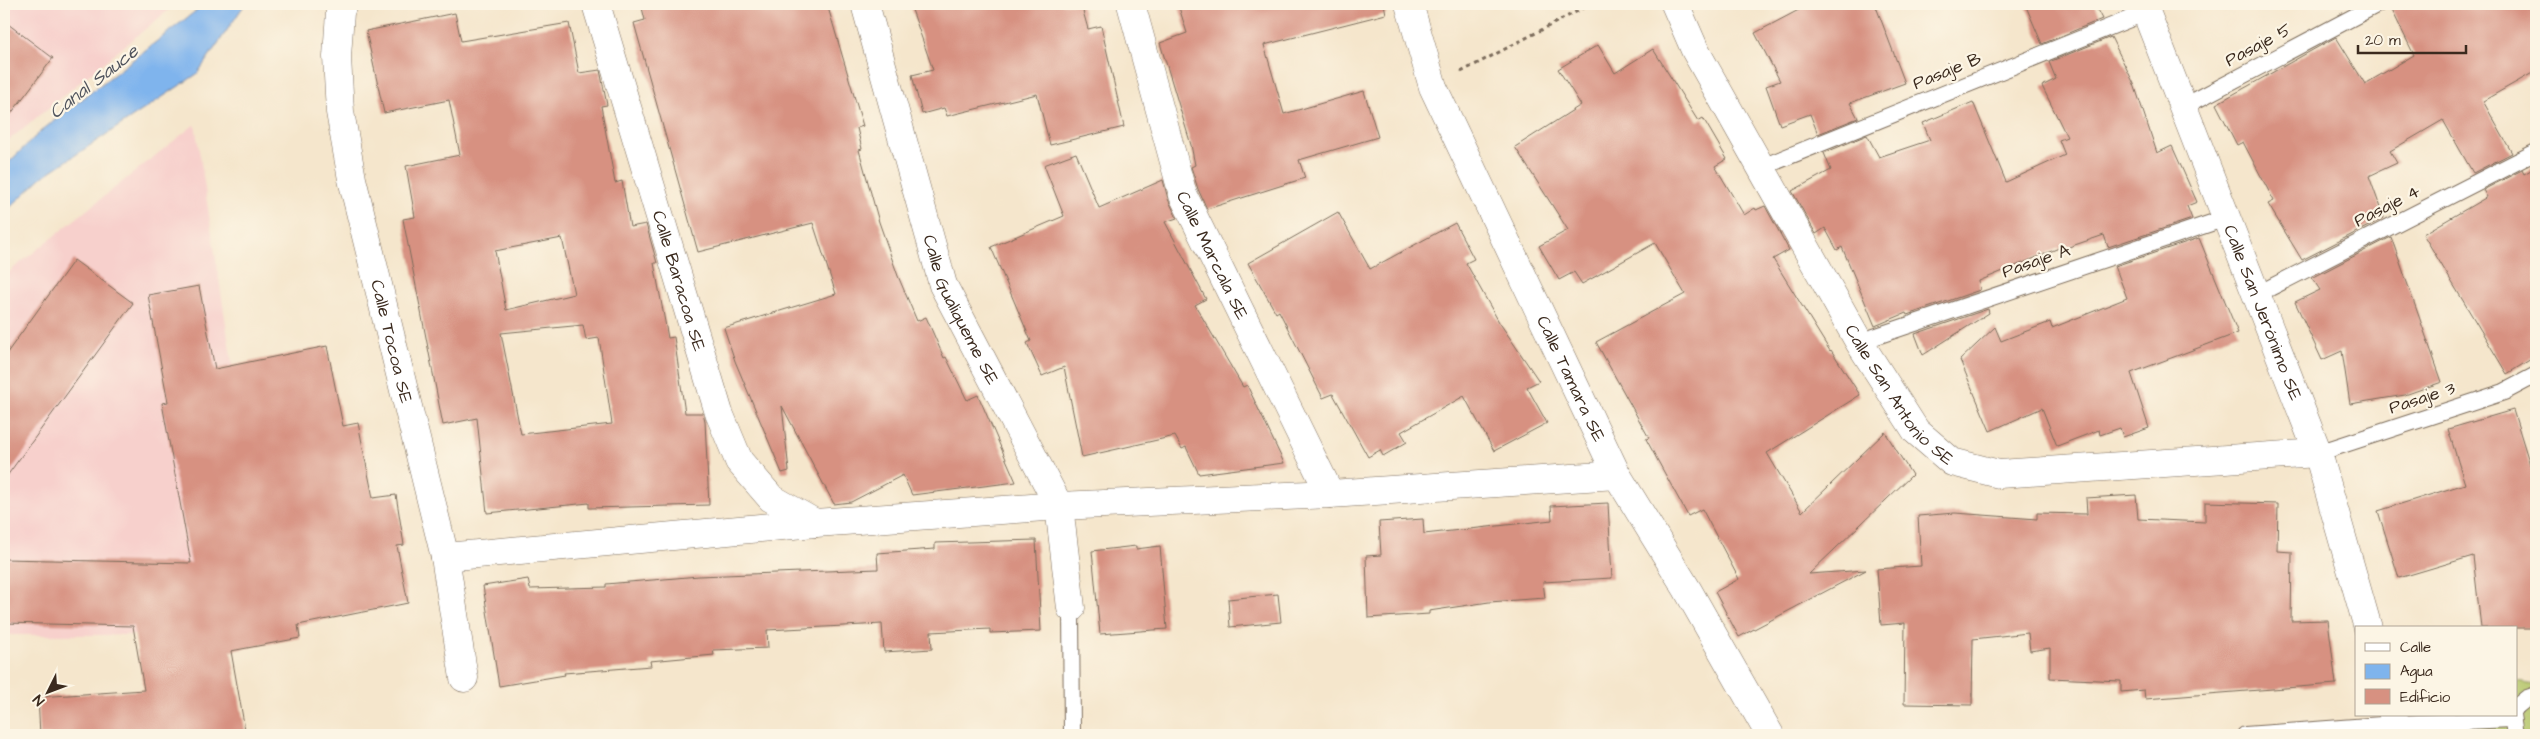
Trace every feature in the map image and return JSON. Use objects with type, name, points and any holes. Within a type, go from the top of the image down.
[{"type":"street","name":"Calle Tocoa SE","points":[[343,4],[340,12],[337,57],[340,112],[352,179],[445,557],[464,678]]},
{"type":"street","name":"Calle Baracoa SE","points":[[596,4],[719,413],[739,461],[771,498],[815,523]]},
{"type":"street","name":"Calle Gualiqueme SE","points":[[865,4],[943,285],[1059,506],[1071,608]]},
{"type":"street","name":"Calle Marcala SE","points":[[1131,4],[1183,195],[1330,494]]},
{"type":"street","name":"Calle Tamara SE","points":[[1409,4],[1433,87],[1617,475],[1687,589],[1770,735]]},
{"type":"street","name":"Calle San Antonio SE","points":[[1675,4],[1696,50],[1859,342],[1916,431],[1952,462],[1999,474],[2318,453]]},
{"type":"street","name":"Calle San Jerónimo SE","points":[[2145,8],[2318,453],[2367,626]]},
{"type":"street","points":[[445,557],[815,523],[1059,506],[1330,494],[1617,475]]},
{"type":"lane","name":"Pasaje 5","points":[[2183,107],[2378,4]]},
{"type":"lane","name":"Pasaje B","points":[[1762,167],[2145,8]]},
{"type":"lane","name":"Pasaje 4","points":[[2256,295],[2536,152]]},
{"type":"lane","name":"Pasaje A","points":[[1859,342],[2226,218]]},
{"type":"lane","name":"Pasaje 3","points":[[2318,453],[2504,392],[2536,375]]},
{"type":"lane","points":[[1071,608],[1072,735]]},
{"type":"lane","points":[[2518,708],[2527,698],[2536,695]]},
{"type":"lane","points":[[2245,735],[2396,725],[2492,716]]},
{"type":"lane","points":[[2513,716],[2515,735]]},
{"type":"path","points":[[1433,87],[1591,4]]},
{"type":"shaded area","points":[[4,4],[176,4],[4,144]]},
{"type":"shaded area","points":[[195,124],[274,635],[4,635],[4,276]]},
{"type":"green space","points":[[2518,682],[2536,685],[2536,735],[2445,735],[2438,716],[2518,716]]},
{"type":"water","points":[[202,4],[245,4],[197,74],[41,178],[4,213],[4,167],[41,131],[197,10]]},
{"type":"building","points":[[641,4],[827,4],[863,126],[857,128],[862,149],[859,150],[879,222],[898,276],[917,321],[926,317],[944,358],[946,357],[967,400],[978,395],[1016,482],[912,495],[903,475],[851,502],[834,504],[782,406],[789,471],[782,473],[735,361],[724,328],[836,294],[813,223],[698,252],[634,23],[645,20]]},
{"type":"building","points":[[910,4],[1081,4],[1088,29],[1101,26],[1124,127],[1050,145],[1037,94],[947,116],[944,108],[922,114],[912,75],[933,70]]},
{"type":"building","points":[[1178,4],[1384,4],[1386,14],[1264,45],[1284,114],[1364,91],[1378,137],[1299,160],[1305,178],[1207,209],[1191,167],[1195,165],[1191,145],[1160,43],[1187,33]]},
{"type":"building","points":[[1810,4],[1875,4],[1905,83],[1850,103],[1858,118],[1818,134],[1810,114],[1780,125],[1766,86],[1780,81],[1755,33]]},
{"type":"building","points":[[2025,4],[2094,4],[2102,19],[2042,44]]},
{"type":"building","points":[[2389,4],[2536,4],[2536,71],[2483,101],[2512,153],[2473,173],[2443,120],[2390,151],[2397,163],[2369,176],[2384,218],[2302,260],[2268,204],[2274,201],[2243,142],[2237,145],[2216,104],[2336,37],[2365,84],[2414,55]]},
{"type":"building","points":[[455,13],[461,41],[569,23],[579,73],[600,70],[607,105],[601,106],[615,183],[622,181],[630,227],[646,224],[657,263],[654,263],[668,338],[674,337],[685,413],[703,413],[709,505],[589,508],[589,503],[487,513],[477,418],[443,425],[403,219],[415,217],[406,166],[460,155],[449,100],[384,113],[366,31]],"holes":[[[562,238],[574,294],[506,310],[495,251]],[[583,325],[586,340],[599,338],[612,424],[521,434],[501,333]]]},
{"type":"building","points":[[4,21],[53,58],[4,123]]},
{"type":"building","points":[[2111,37],[2134,84],[2157,153],[2172,146],[2197,202],[2187,206],[2192,219],[2108,247],[2104,235],[2060,250],[2059,248],[1979,281],[1980,290],[1907,315],[1906,313],[1875,326],[1842,247],[1837,250],[1825,228],[1816,234],[1792,191],[1831,170],[1824,153],[1867,135],[1879,157],[1930,140],[1923,123],[1973,102],[2006,182],[2065,155],[2059,140],[2067,137],[2042,86],[2056,79],[2049,62]]},
{"type":"building","points":[[1598,45],[1615,73],[1653,49],[1698,121],[1703,118],[1727,159],[1715,166],[1744,215],[1755,208],[1756,210],[1765,206],[1789,250],[1773,259],[1830,351],[1860,395],[1767,453],[1802,512],[1885,432],[1912,475],[1809,574],[1866,570],[1739,637],[1715,592],[1739,579],[1702,509],[1688,516],[1646,439],[1649,438],[1596,342],[1685,294],[1655,243],[1582,284],[1574,272],[1559,280],[1539,246],[1568,230],[1515,147],[1581,105],[1558,69]]},
{"type":"building","points":[[1076,153],[1099,208],[1163,180],[1168,199],[1177,218],[1165,222],[1206,299],[1195,305],[1243,387],[1247,385],[1284,463],[1199,474],[1186,447],[1182,449],[1175,436],[1082,457],[1064,367],[1042,376],[1027,343],[1031,341],[991,247],[1064,216],[1044,165]]},
{"type":"building","points":[[2536,167],[2536,356],[2507,374],[2423,234],[2487,197],[2483,190],[2522,170],[2524,174]]},
{"type":"building","points":[[1338,212],[1370,269],[1455,223],[1474,259],[1466,263],[1499,322],[1539,381],[1527,387],[1547,423],[1494,451],[1464,396],[1401,432],[1407,442],[1383,456],[1380,450],[1368,457],[1333,394],[1323,398],[1279,311],[1276,313],[1248,263]]},
{"type":"building","points":[[2391,237],[2442,382],[2405,395],[2350,404],[2342,351],[2322,360],[2295,302],[2320,290],[2312,278]]},
{"type":"building","points":[[2199,238],[2238,333],[2131,373],[2149,428],[2123,437],[2120,428],[2100,435],[2099,430],[2057,446],[2042,408],[1990,431],[1960,360],[1995,327],[2001,341],[2050,322],[2052,328],[2127,298],[2115,266]]},
{"type":"building","points":[[74,260],[133,303],[4,480],[4,357]]},
{"type":"building","points":[[199,286],[215,369],[327,346],[343,426],[358,423],[373,498],[396,495],[404,545],[397,546],[408,603],[298,625],[300,638],[231,651],[246,735],[40,735],[38,697],[144,690],[133,626],[4,623],[4,559],[191,563],[162,403],[168,402],[148,295]]},
{"type":"building","points":[[1988,309],[1989,313],[1923,355],[1915,334]]},
{"type":"building","points":[[2513,410],[2536,484],[2536,628],[2481,626],[2473,556],[2399,578],[2378,511],[2465,484],[2448,429]]},
{"type":"building","points":[[2136,495],[2138,519],[2205,522],[2205,502],[2278,504],[2277,551],[2292,552],[2291,621],[2328,620],[2336,684],[2145,699],[2144,690],[2121,692],[2121,681],[2050,678],[2050,648],[2030,651],[2028,633],[1973,639],[1972,705],[1904,704],[1905,623],[1881,625],[1877,569],[1921,566],[1918,516],[1955,513],[2037,519],[2037,513],[2087,514],[2086,498]]},
{"type":"building","points":[[1608,503],[1612,578],[1543,582],[1545,598],[1489,602],[1429,611],[1429,614],[1368,618],[1366,556],[1381,555],[1379,522],[1423,519],[1424,534],[1552,520],[1551,506]]},
{"type":"building","points":[[1036,540],[1041,631],[990,633],[990,629],[931,632],[932,649],[884,652],[882,624],[767,630],[768,648],[713,650],[714,655],[650,661],[651,666],[564,673],[565,675],[499,686],[483,586],[528,579],[530,589],[606,587],[606,584],[699,576],[878,569],[877,553],[935,549],[935,543]]},
{"type":"building","points":[[1136,546],[1136,549],[1160,546],[1167,629],[1100,634],[1092,551]]},
{"type":"building","points":[[1278,594],[1281,622],[1230,627],[1228,599]]},
{"type":"water label","name":"Canal Sauce","points":[[94,82]]}]
